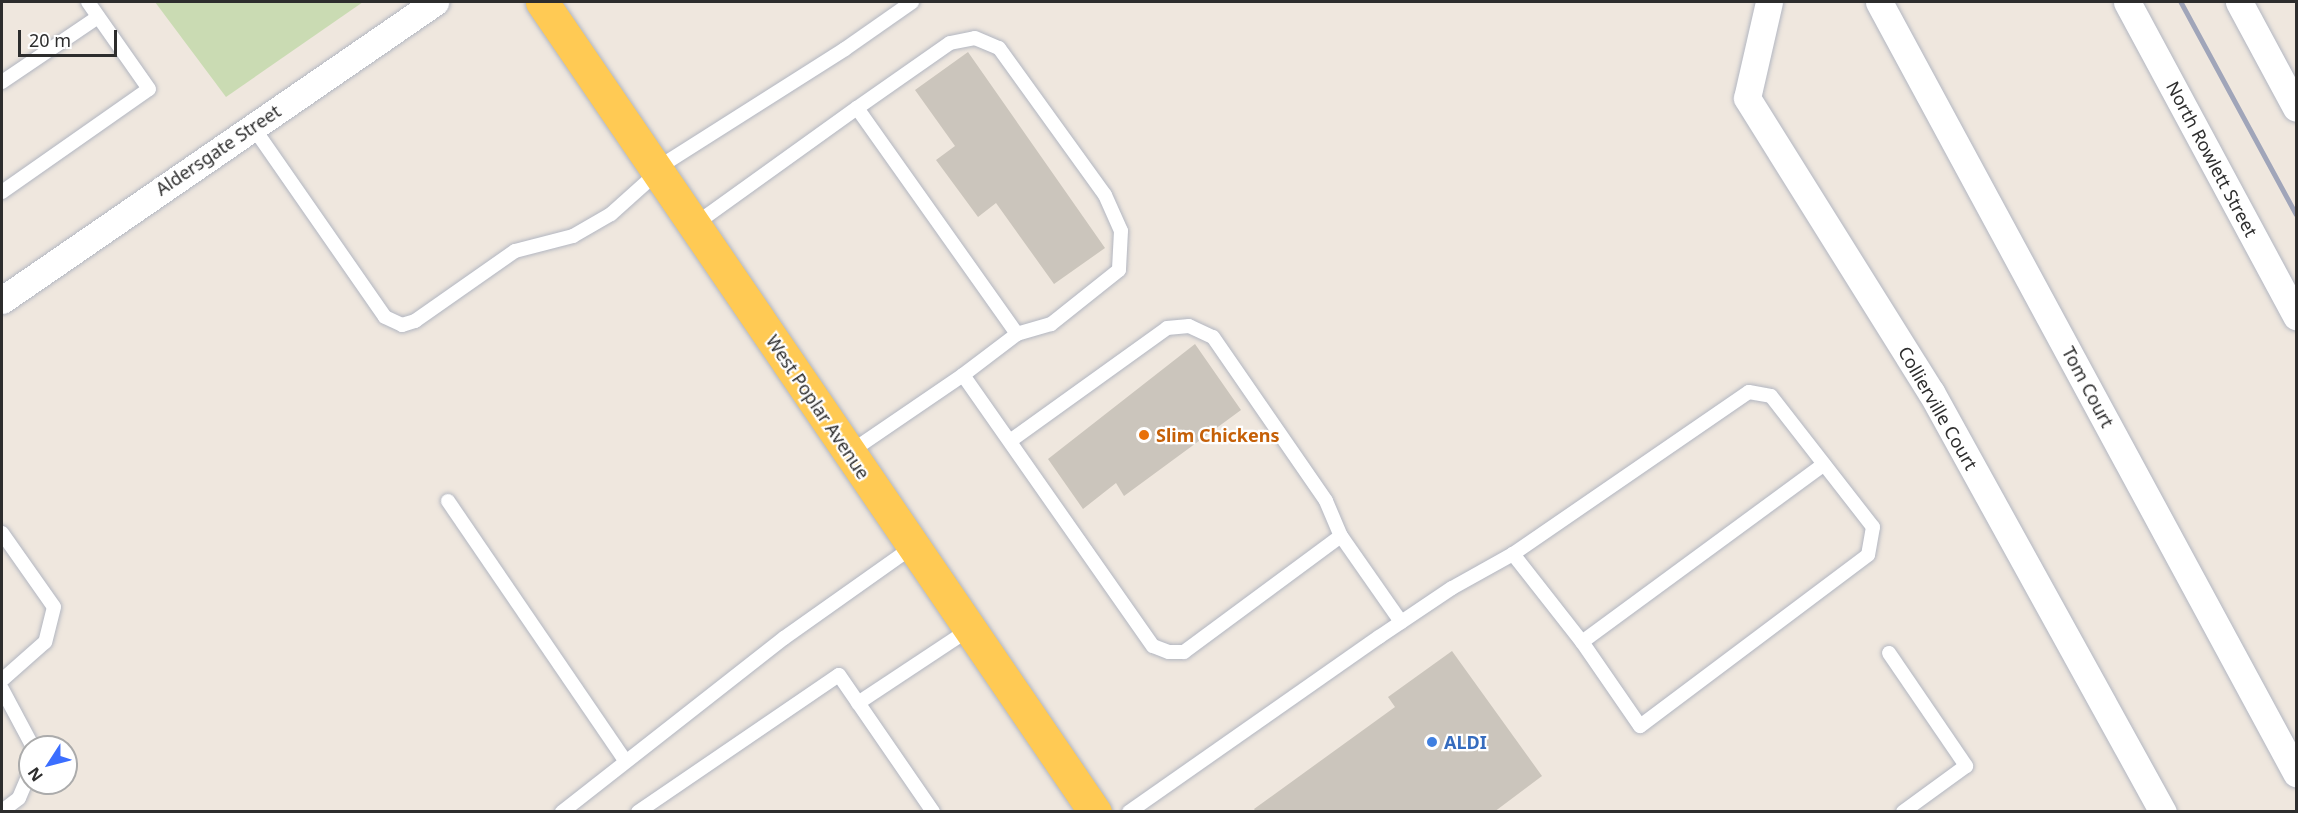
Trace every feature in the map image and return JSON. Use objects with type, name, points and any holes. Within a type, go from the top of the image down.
[{"type":"main road","name":"West Poplar Avenue","points":[[542,2],[1095,812]]},
{"type":"street","name":"Aldersgate Street","points":[[2,300],[435,2]]},
{"type":"street","name":"Collierville Court","points":[[1769,2],[1747,98],[1931,392],[2163,812]]},
{"type":"street","name":"Tom Court","points":[[1879,2],[2296,773]]},
{"type":"street","name":"North Rowlett Street","points":[[2127,2],[2296,316]]},
{"type":"street","points":[[2239,2],[2296,108]]},
{"type":"lane","points":[[2,192],[149,89],[87,2]]},
{"type":"lane","points":[[253,127],[385,317],[402,324],[415,321],[515,251],[573,236],[611,214],[657,170],[845,49],[912,2]]},
{"type":"lane","points":[[2,82],[98,16]]},
{"type":"lane","points":[[694,225],[950,43],[975,38],[999,48],[1105,195],[1121,231],[1119,270],[1052,324],[1017,334],[963,375],[849,452]]},
{"type":"lane","points":[[857,108],[1017,334]]},
{"type":"lane","points":[[1010,441],[1167,328],[1189,326],[1213,337],[1326,501],[1341,536],[1401,622]]},
{"type":"lane","points":[[963,375],[1153,646],[1169,652],[1184,652],[1341,536]]},
{"type":"lane","points":[[1129,812],[1401,622],[1452,588],[1512,554],[1749,392],[1771,396],[1874,527],[1868,555],[1640,726],[1582,642],[1512,554]]},
{"type":"lane","points":[[1582,642],[1824,464]]},
{"type":"lane","points":[[448,501],[626,760]]},
{"type":"lane","points":[[2,533],[54,607],[45,642],[2,680]]},
{"type":"lane","points":[[562,812],[784,638],[914,546]]},
{"type":"lane","points":[[858,703],[970,629]]},
{"type":"lane","points":[[1889,653],[1966,766],[1903,812]]},
{"type":"lane","points":[[638,812],[839,675],[933,812]]},
{"type":"lane","points":[[2,689],[27,735]]},
{"type":"lane","points":[[2,811],[20,795]]},
{"type":"green space","points":[[155,2],[363,2],[226,97]]},
{"type":"building","points":[[968,52],[1105,248],[1054,284],[996,203],[978,217],[936,160],[955,146],[915,90]]},
{"type":"building","name":"Slim Chickens","points":[[1195,344],[1241,410],[1124,496],[1116,483],[1083,509],[1048,459]]},
{"type":"building","name":"ALDI","points":[[1452,651],[1542,776],[1494,812],[1256,812],[1254,809],[1395,707],[1388,697]]},
{"type":"railway","points":[[2181,2],[2296,214]]},
{"type":"place","name":"Slim Chickens","points":[[1144,435]]},
{"type":"place","name":"ALDI","points":[[1432,742]]}]
